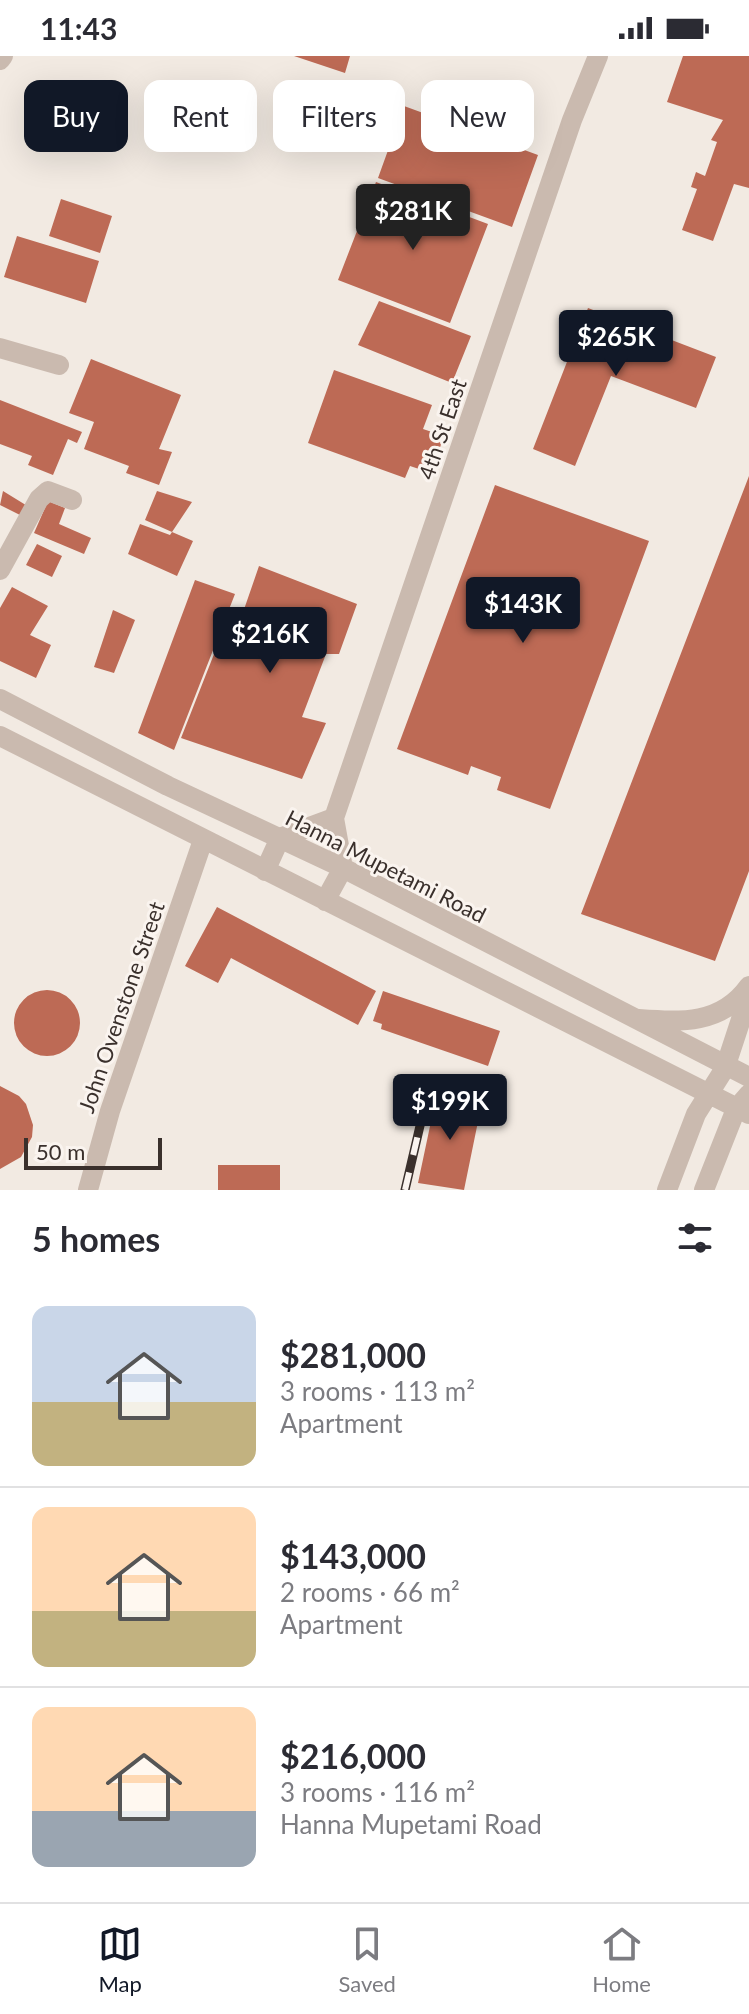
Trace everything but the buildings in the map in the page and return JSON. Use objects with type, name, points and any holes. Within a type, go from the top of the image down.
[{"type":"street","name":"4th St East","points":[[343,868],[334,818],[572,120],[598,56]]},
{"type":"street","points":[[0,348],[59,365]]},
{"type":"street","points":[[0,570],[39,499],[48,491],[72,500]]},
{"type":"street","name":"Hanna Mupetami Road","points":[[0,699],[168,786],[343,868],[725,1068],[749,1077]]},
{"type":"street","points":[[0,736],[707,1096],[745,1106],[704,1190]]},
{"type":"street","points":[[155,814],[168,786]]},
{"type":"street","points":[[265,871],[280,838],[334,818]]},
{"type":"street","name":"John Ovenstone Street","points":[[88,1190],[110,1111],[203,840]]},
{"type":"street","points":[[325,901],[343,868]]},
{"type":"street","points":[[630,1018],[683,1022],[705,1019],[729,1007],[749,986]]},
{"type":"street","points":[[667,1190],[707,1096],[725,1068],[749,995]]},
{"type":"railway","points":[[405,1190],[430,1083]]}]
